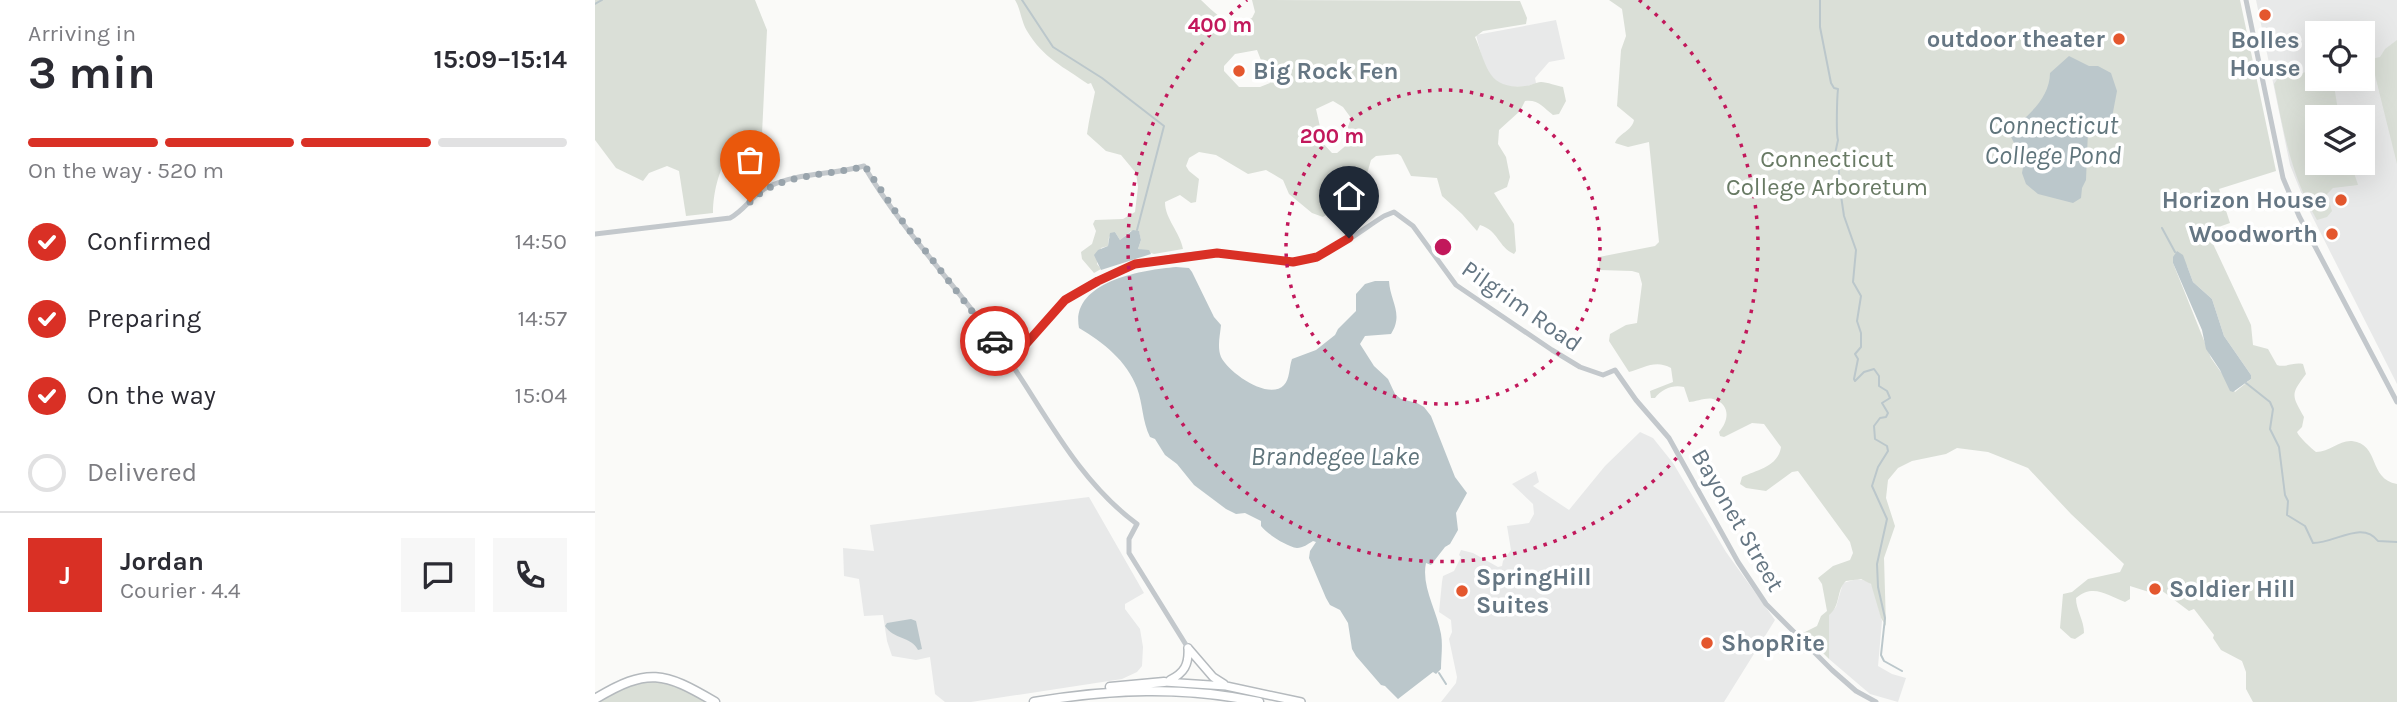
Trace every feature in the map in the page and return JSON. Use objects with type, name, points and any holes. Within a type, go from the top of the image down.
[{"type":"highway","points":[[595,699],[628,681],[650,676],[686,685],[715,702]]},
{"type":"highway","points":[[1034,702],[1117,686],[1164,682]]},
{"type":"highway","points":[[1091,693],[1175,691],[1259,702]]},
{"type":"main road","points":[[1164,682],[1184,671],[1188,648]]},
{"type":"main road","points":[[1188,648],[1213,677],[1226,686]]},
{"type":"main road","points":[[1164,682],[1226,686],[1301,702]]},
{"type":"street","points":[[2246,0],[2283,178],[2299,216],[2397,401]]},
{"type":"street","points":[[595,234],[730,218],[760,192],[778,183],[865,166],[874,183],[1010,362],[1083,472],[1110,502],[1137,524],[1128,542],[1129,553],[1188,648]]},
{"type":"street","name":"Pilgrim Road","points":[[1010,362],[1065,300],[1122,269],[1155,260],[1217,253],[1281,262],[1305,260],[1328,251],[1394,212],[1413,226],[1445,272],[1471,296],[1580,367],[1603,375],[1615,370]]},
{"type":"street","name":"Bayonet Street","points":[[1615,370],[1636,400],[1669,438],[1747,578],[1766,604],[1832,670],[1856,691],[1876,702]]},
{"type":"shaded area","points":[[2256,0],[2397,0],[2397,384],[2305,202],[2290,165]]},
{"type":"shaded area","points":[[1556,20],[1565,59],[1549,62],[1535,78],[1536,83],[1528,86],[1510,87],[1492,81],[1484,65],[1476,35]]},
{"type":"shaded area","points":[[1640,432],[1653,438],[1673,463],[1726,552],[1775,620],[1724,702],[1441,702],[1456,683],[1457,677],[1449,639],[1452,632],[1451,620],[1439,612],[1442,582],[1443,576],[1454,571],[1461,557],[1461,550],[1473,553],[1498,567],[1502,566],[1511,550],[1507,526],[1529,523],[1534,514],[1533,504],[1512,484],[1536,471],[1539,482],[1533,486],[1569,510],[1605,466]]},
{"type":"shaded area","points":[[1089,497],[1144,593],[1125,604],[1125,609],[1140,629],[1142,666],[1137,672],[1122,679],[971,702],[945,702],[935,694],[930,657],[916,660],[892,656],[883,615],[864,616],[859,579],[844,576],[843,548],[874,551],[870,525]]},
{"type":"shaded area","points":[[1857,579],[1868,581],[1873,587],[1882,621],[1878,666],[1906,678],[1898,702],[1870,694],[1829,659],[1829,614],[1836,607],[1843,583]]},
{"type":"green space","points":[[595,0],[755,0],[767,30],[762,134],[740,145],[726,160],[716,186],[713,213],[686,216],[679,171],[667,166],[649,173],[643,181],[616,168],[595,140]]},
{"type":"green space","points":[[1015,0],[1201,0],[1224,19],[1243,21],[1252,18],[1255,12],[1252,0],[1520,1],[1527,18],[1526,24],[1483,31],[1475,37],[1486,66],[1490,74],[1503,84],[1525,86],[1541,82],[1563,87],[1566,101],[1559,114],[1553,115],[1537,103],[1525,101],[1520,111],[1499,130],[1498,144],[1506,157],[1510,177],[1507,187],[1494,193],[1514,224],[1514,254],[1486,228],[1480,225],[1477,231],[1442,196],[1437,178],[1411,176],[1398,154],[1376,156],[1371,160],[1363,188],[1375,208],[1354,222],[1337,212],[1323,217],[1312,213],[1289,194],[1283,180],[1266,170],[1248,174],[1216,155],[1199,152],[1189,158],[1186,166],[1199,179],[1196,202],[1191,203],[1180,195],[1165,202],[1167,214],[1183,249],[1154,254],[1138,249],[1141,240],[1139,232],[1131,231],[1120,240],[1115,232],[1109,237],[1108,246],[1101,248],[1097,264],[1101,269],[1094,273],[1082,259],[1081,252],[1092,244],[1096,231],[1093,224],[1095,220],[1123,219],[1135,212],[1138,187],[1136,173],[1121,155],[1106,151],[1087,134],[1095,92],[1091,83],[1088,84],[1062,67],[1040,48],[1025,27]],"holes":[[[1257,50],[1270,83],[1260,87],[1239,87],[1224,71],[1224,66],[1235,54]],[[1333,101],[1343,107],[1351,118],[1348,127],[1349,143],[1337,153],[1332,153],[1320,140],[1321,131],[1316,109]]]},
{"type":"green space","name":"Connecticut College Arboretum","points":[[1609,0],[2240,0],[2276,171],[2219,189],[2230,223],[2207,231],[2251,325],[2253,345],[2268,349],[2277,365],[2303,364],[2306,374],[2295,391],[2297,404],[2304,417],[2298,434],[2316,452],[2347,441],[2361,444],[2367,448],[2382,476],[2397,484],[2397,702],[2253,702],[2246,689],[2246,672],[2242,661],[2221,650],[2213,638],[2214,635],[2194,609],[2189,611],[2157,587],[2149,592],[2130,586],[2130,599],[2125,602],[2095,591],[2076,598],[2084,633],[2075,639],[2071,638],[2060,628],[2063,594],[2072,592],[2088,579],[2120,572],[2124,564],[2071,514],[2028,468],[1988,452],[1957,448],[1946,454],[1912,461],[1898,468],[1888,480],[1886,498],[1895,526],[1884,558],[1886,626],[1871,584],[1861,579],[1846,581],[1829,615],[1829,659],[1803,633],[1817,626],[1821,616],[1827,611],[1822,584],[1818,578],[1833,566],[1850,560],[1853,553],[1850,542],[1798,471],[1792,472],[1766,491],[1746,488],[1740,484],[1742,477],[1766,467],[1779,454],[1781,447],[1764,424],[1752,423],[1724,437],[1720,436],[1719,432],[1727,413],[1719,401],[1710,399],[1689,402],[1684,387],[1680,386],[1668,388],[1651,398],[1650,391],[1673,382],[1671,368],[1655,364],[1629,372],[1609,341],[1610,334],[1626,325],[1637,323],[1642,284],[1639,273],[1599,270],[1599,257],[1655,246],[1659,242],[1649,142],[1628,147],[1615,143],[1631,127],[1634,120],[1617,106],[1621,50],[1626,36],[1622,9]],"holes":[[[2173,263],[2187,266],[2193,282],[2212,299],[2224,336],[2251,375],[2251,379],[2235,392],[2211,358]]]},
{"type":"green space","points":[[2397,40],[2397,164],[2375,75],[2375,58],[2380,57],[2385,49]]},
{"type":"green space","points":[[2305,72],[2305,91],[2335,91],[2337,105],[2305,105],[2305,175],[2355,175],[2358,185],[2333,188],[2327,194],[2332,211],[2327,217],[2317,220],[2295,170],[2274,84],[2280,75]]},
{"type":"green space","points":[[651,681],[671,683],[711,702],[596,702],[616,691]]},
{"type":"water","name":"Connecticut College Pond","points":[[2069,56],[2111,73],[2117,91],[2110,128],[2093,128],[2088,131],[2086,180],[2081,198],[2073,203],[2038,194],[2026,184],[2022,173],[2024,162],[2010,135],[2013,127],[2041,100],[2050,73]]},
{"type":"water","points":[[1133,230],[1139,231],[1141,240],[1138,249],[1149,250],[1151,254],[1101,270],[1094,255],[1108,246],[1110,233],[1115,232],[1120,240]]},
{"type":"water","points":[[2177,251],[2183,255],[2193,282],[2212,299],[2224,336],[2251,375],[2251,379],[2233,392],[2206,349],[2202,330],[2173,263]]},
{"type":"water","name":"Brandegee Lake","points":[[1176,267],[1189,268],[1214,317],[1221,325],[1219,349],[1225,363],[1240,377],[1269,390],[1284,385],[1292,359],[1316,350],[1335,335],[1356,311],[1356,294],[1365,284],[1389,281],[1396,314],[1395,327],[1391,334],[1365,336],[1360,344],[1374,366],[1388,379],[1395,394],[1401,399],[1424,407],[1431,416],[1455,477],[1467,493],[1456,513],[1458,530],[1450,544],[1431,565],[1426,563],[1427,590],[1441,634],[1441,669],[1436,674],[1433,672],[1398,699],[1381,685],[1352,649],[1348,623],[1340,610],[1330,605],[1309,558],[1316,542],[1299,548],[1288,545],[1264,529],[1261,521],[1245,513],[1236,514],[1226,509],[1194,485],[1177,464],[1165,455],[1155,439],[1150,437],[1137,388],[1127,369],[1097,339],[1079,328],[1079,312],[1085,299],[1097,289],[1128,275]]},
{"type":"water","points":[[911,619],[916,621],[922,649],[918,650],[885,626],[887,623]]},
{"type":"waterway","points":[[595,4],[602,0]]},
{"type":"waterway","points":[[1022,0],[1053,47],[1102,78],[1164,126],[1137,230]]},
{"type":"waterway","points":[[1820,0],[1820,27],[1831,83],[1838,89],[1838,140],[1835,154],[1839,160],[1844,216],[1856,250],[1853,282],[1861,296],[1857,321],[1861,333],[1861,347],[1855,354],[1858,359],[1854,379],[1855,381],[1864,372],[1874,369],[1879,376],[1879,386],[1887,391],[1890,398],[1882,403],[1888,413],[1886,417],[1880,418],[1874,426],[1875,439],[1887,446],[1888,451],[1878,467],[1872,486],[1887,519],[1877,564],[1878,587],[1885,618],[1881,655],[1884,661],[1902,671]]},
{"type":"waterway","points":[[2162,228],[2175,252]]},
{"type":"waterway","points":[[2246,383],[2270,402],[2273,409],[2270,429],[2279,447],[2288,501],[2287,515],[2305,526],[2313,543],[2356,532],[2372,535],[2378,541],[2397,542]]},
{"type":"waterway","points":[[1439,673],[1446,684]]},
{"type":"way so far","points":[[750,202],[760,192],[778,183],[865,166],[897,214],[995,341]]},
{"type":"place","name":"Bolles House","points":[[2265,15]]},
{"type":"place","name":"outdoor theater","points":[[2119,39]]},
{"type":"place","name":"Big Rock Fen","points":[[1239,71]]},
{"type":"place","name":"Horizon House","points":[[2341,200]]},
{"type":"place","name":"Woodworth","points":[[2332,234]]},
{"type":"place","name":"Soldier Hill","points":[[2155,589]]},
{"type":"place","name":"SpringHill Suites","points":[[1462,591]]},
{"type":"place","name":"ShopRite","points":[[1707,643]]},
{"type":"route","points":[[995,341],[1010,362],[1065,300],[1135,264],[1217,253],[1293,262],[1317,257],[1349,238]]}]
